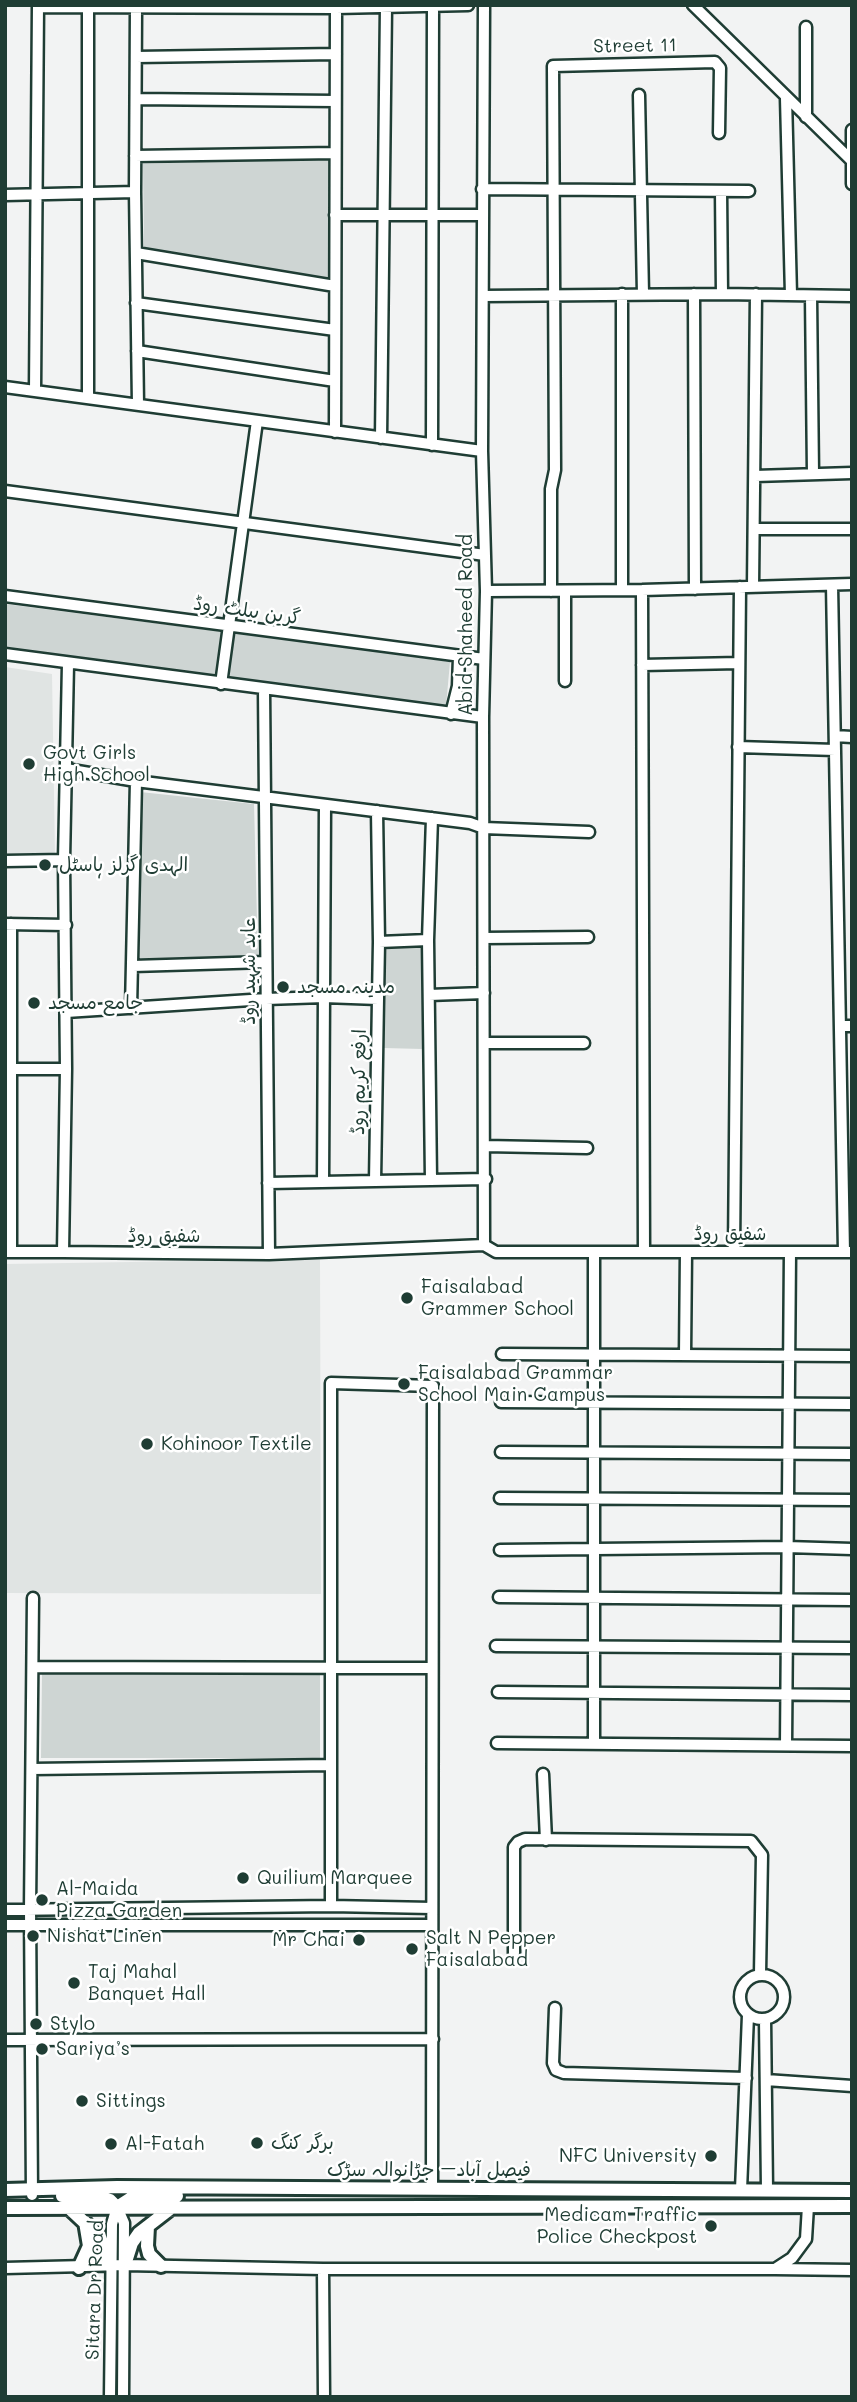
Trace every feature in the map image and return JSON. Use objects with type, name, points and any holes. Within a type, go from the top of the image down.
[{"type":"main road","name":"فیصل آباد– جڑانوالہ سڑک","points":[[8,2189],[32,2192],[117,2187],[852,2191]]},
{"type":"main road","points":[[32,2192],[100,2197],[110,2200],[117,2207],[131,2197],[219,2195],[261,2189]]},
{"type":"main road","name":"فیصل آباد– جڑانوالہ سڑک","points":[[5,2208],[852,2206]]},
{"type":"main road","points":[[69,2208],[103,2243],[111,2266]]},
{"type":"main road","points":[[125,2265],[132,2243],[170,2209]]},
{"type":"main road","points":[[79,2267],[89,2246],[85,2222]]},
{"type":"main road","points":[[148,2226],[149,2254],[161,2266]]},
{"type":"street","points":[[35,391],[38,6],[336,8],[468,5]]},
{"type":"street","name":"Abid Shaheed Road","points":[[484,5],[484,1245]]},
{"type":"street","points":[[693,5],[852,160]]},
{"type":"street","points":[[432,444],[433,6]]},
{"type":"street","points":[[381,438],[386,7]]},
{"type":"street","points":[[88,8],[88,398]]},
{"type":"street","points":[[136,8],[138,405]]},
{"type":"street","points":[[335,432],[336,8]]},
{"type":"street","points":[[806,27],[806,117]]},
{"type":"street","points":[[136,57],[336,54]]},
{"type":"street","name":"Street 11","points":[[554,190],[553,66],[715,62],[718,64],[719,133]]},
{"type":"street","points":[[639,95],[643,295]]},
{"type":"street","points":[[786,98],[790,295]]},
{"type":"street","points":[[136,99],[335,101]]},
{"type":"street","points":[[852,130],[852,184]]},
{"type":"street","points":[[135,156],[335,153]]},
{"type":"street","points":[[482,189],[749,191]]},
{"type":"street","points":[[551,591],[551,489],[555,470],[554,190]]},
{"type":"street","points":[[721,191],[722,294]]},
{"type":"street","points":[[5,195],[135,192]]},
{"type":"street","points":[[335,215],[482,215]]},
{"type":"street","points":[[136,253],[335,286]]},
{"type":"street","points":[[622,294],[622,590]]},
{"type":"street","points":[[694,294],[695,589]]},
{"type":"street","points":[[753,587],[756,294]]},
{"type":"street","points":[[483,296],[852,296]]},
{"type":"street","points":[[811,296],[813,474]]},
{"type":"street","points":[[136,303],[335,330]]},
{"type":"street","points":[[137,351],[335,381]]},
{"type":"street","points":[[5,387],[482,452]]},
{"type":"street","points":[[221,684],[257,421]]},
{"type":"street","points":[[755,476],[852,473]]},
{"type":"street","points":[[5,491],[485,555]]},
{"type":"street","points":[[754,529],[852,529]]},
{"type":"street","points":[[832,584],[840,1026],[847,1141],[848,1252]]},
{"type":"street","points":[[486,591],[852,584]]},
{"type":"street","points":[[734,1252],[740,587]]},
{"type":"street","points":[[642,590],[644,1252]]},
{"type":"street","points":[[565,591],[565,681]]},
{"type":"street","name":"گرین بیلٹ روڈ","points":[[5,596],[484,660]]},
{"type":"street","points":[[5,654],[483,717]]},
{"type":"street","points":[[451,714],[458,686],[459,657]]},
{"type":"street","points":[[642,665],[739,663]]},
{"type":"street","points":[[66,925],[8,924],[8,1252],[63,1252],[66,1069],[66,925],[64,860],[68,664]]},
{"type":"street","name":"عابد شہید روڈ","points":[[264,688],[269,1254]]},
{"type":"street","points":[[835,736],[852,737]]},
{"type":"street","points":[[738,747],[835,750]]},
{"type":"street","points":[[66,769],[136,781],[470,823],[484,828],[589,832]]},
{"type":"street","points":[[131,1008],[136,781]]},
{"type":"street","points":[[323,1182],[325,805]]},
{"type":"street","name":"ارفع کریم روڈ","points":[[375,1181],[379,942],[377,811]]},
{"type":"street","points":[[431,1180],[428,940],[432,818]]},
{"type":"street","points":[[5,861],[64,860]]},
{"type":"street","points":[[484,938],[588,937]]},
{"type":"street","points":[[379,942],[428,940]]},
{"type":"street","points":[[133,966],[266,962]]},
{"type":"street","points":[[429,995],[484,993]]},
{"type":"street","points":[[66,1012],[266,999],[378,999]]},
{"type":"street","points":[[840,1026],[852,1026]]},
{"type":"street","points":[[485,1043],[584,1043]]},
{"type":"street","points":[[7,1069],[66,1069]]},
{"type":"street","points":[[485,1146],[587,1148]]},
{"type":"street","points":[[268,1184],[486,1179]]},
{"type":"street","name":"شفیق روڈ","points":[[63,1252],[269,1254],[484,1245],[496,1252],[848,1252]]},
{"type":"street","points":[[594,1252],[594,1744]]},
{"type":"street","points":[[685,1355],[686,1252]]},
{"type":"street","points":[[786,1745],[790,1252]]},
{"type":"street","points":[[502,1354],[852,1356]]},
{"type":"street","points":[[331,1906],[331,1383],[433,1385],[432,2189]]},
{"type":"street","points":[[501,1402],[852,1404]]},
{"type":"street","points":[[501,1452],[852,1454]]},
{"type":"street","points":[[500,1498],[852,1500]]},
{"type":"street","points":[[500,1550],[787,1547],[852,1549]]},
{"type":"street","points":[[499,1597],[852,1600]]},
{"type":"street","points":[[32,2192],[30,1910],[33,1598]]},
{"type":"street","points":[[496,1646],[852,1648]]},
{"type":"street","points":[[33,1667],[431,1668]]},
{"type":"street","points":[[498,1692],[852,1695]]},
{"type":"street","points":[[497,1743],[852,1746]]},
{"type":"street","points":[[32,1769],[331,1765]]},
{"type":"street","points":[[543,1774],[546,1840]]},
{"type":"street","points":[[514,1953],[514,1847],[518,1842],[526,1839],[751,1841],[762,1855],[760,1974]]},
{"type":"street","points":[[5,1910],[331,1906],[432,1908]]},
{"type":"street","points":[[5,1925],[432,1925]]},
{"type":"street","points":[[760,1974],[771,1976],[780,1983],[784,1994],[783,2005],[776,2014],[765,2019],[748,2015],[741,2007],[739,1997],[742,1986],[749,1978],[760,1974]]},
{"type":"street","points":[[555,2008],[553,2063],[556,2070],[564,2073],[746,2078]]},
{"type":"street","points":[[741,2190],[748,2015]]},
{"type":"street","points":[[765,2019],[767,2190]]},
{"type":"street","points":[[5,2040],[433,2039]]},
{"type":"street","points":[[766,2080],[852,2086]]},
{"type":"street","points":[[775,2269],[792,2258],[806,2239],[808,2206]]},
{"type":"street","name":"Sitara Dr Road","points":[[117,2207],[124,2222],[122,2397]]},
{"type":"street","name":"Sitara Dr Road","points":[[110,2397],[112,2224],[117,2207]]},
{"type":"street","points":[[5,2268],[125,2265],[323,2269],[852,2270]]},
{"type":"street","points":[[323,2269],[324,2397]]},
{"type":"shaded area","points":[[329,157],[328,280],[144,248],[143,164]]},
{"type":"shaded area","points":[[5,604],[224,632],[217,676],[5,648]]},
{"type":"shaded area","points":[[234,631],[450,662],[446,706],[228,677]]},
{"type":"shaded area","name":"Govt Girls High School","points":[[5,667],[52,674],[55,855],[5,855]]},
{"type":"shaded area","points":[[140,792],[254,804],[258,957],[136,961]]},
{"type":"shaded area","points":[[424,945],[422,1049],[384,1048],[384,946]]},
{"type":"shaded area","name":"Kohinoor Textile","points":[[320,1259],[321,1594],[5,1593],[5,1264]]},
{"type":"shaded area","points":[[320,1672],[320,1758],[41,1758],[42,1673]]},
{"type":"place","name":"Govt Girls High School","points":[[29,764]]},
{"type":"place","name":"الہدی گرلز ہاسٹل","points":[[45,865]]},
{"type":"place","name":"مدینہ مسجد","points":[[283,987]]},
{"type":"place","name":"جامع مسجد","points":[[34,1003]]},
{"type":"place","name":"Faisalabad Grammer School","points":[[407,1298]]},
{"type":"place","name":"Faisalabad Grammar School Main Campus","points":[[404,1384]]},
{"type":"place","name":"Kohinoor Textile","points":[[147,1444]]},
{"type":"place","name":"Quilium Marquee","points":[[243,1878]]},
{"type":"place","name":"Al-Maida Pizza Garden","points":[[42,1900]]},
{"type":"place","name":"Nishat Linen","points":[[33,1936]]},
{"type":"place","name":"Mr Chai","points":[[359,1940]]},
{"type":"place","name":"Salt N Pepper Faisalabad","points":[[412,1949]]},
{"type":"place","name":"Taj Mahal Banquet Hall","points":[[74,1983]]},
{"type":"place","name":"Stylo","points":[[36,2024]]},
{"type":"place","name":"Sariya’s","points":[[42,2049]]},
{"type":"place","name":"Sittings","points":[[82,2101]]},
{"type":"place","name":"برگر کنگ","points":[[257,2143]]},
{"type":"place","name":"Al-Fatah","points":[[111,2144]]},
{"type":"place","name":"NFC University","points":[[711,2156]]},
{"type":"place","name":"Medicam Traffic Police Checkpost","points":[[711,2226]]}]
